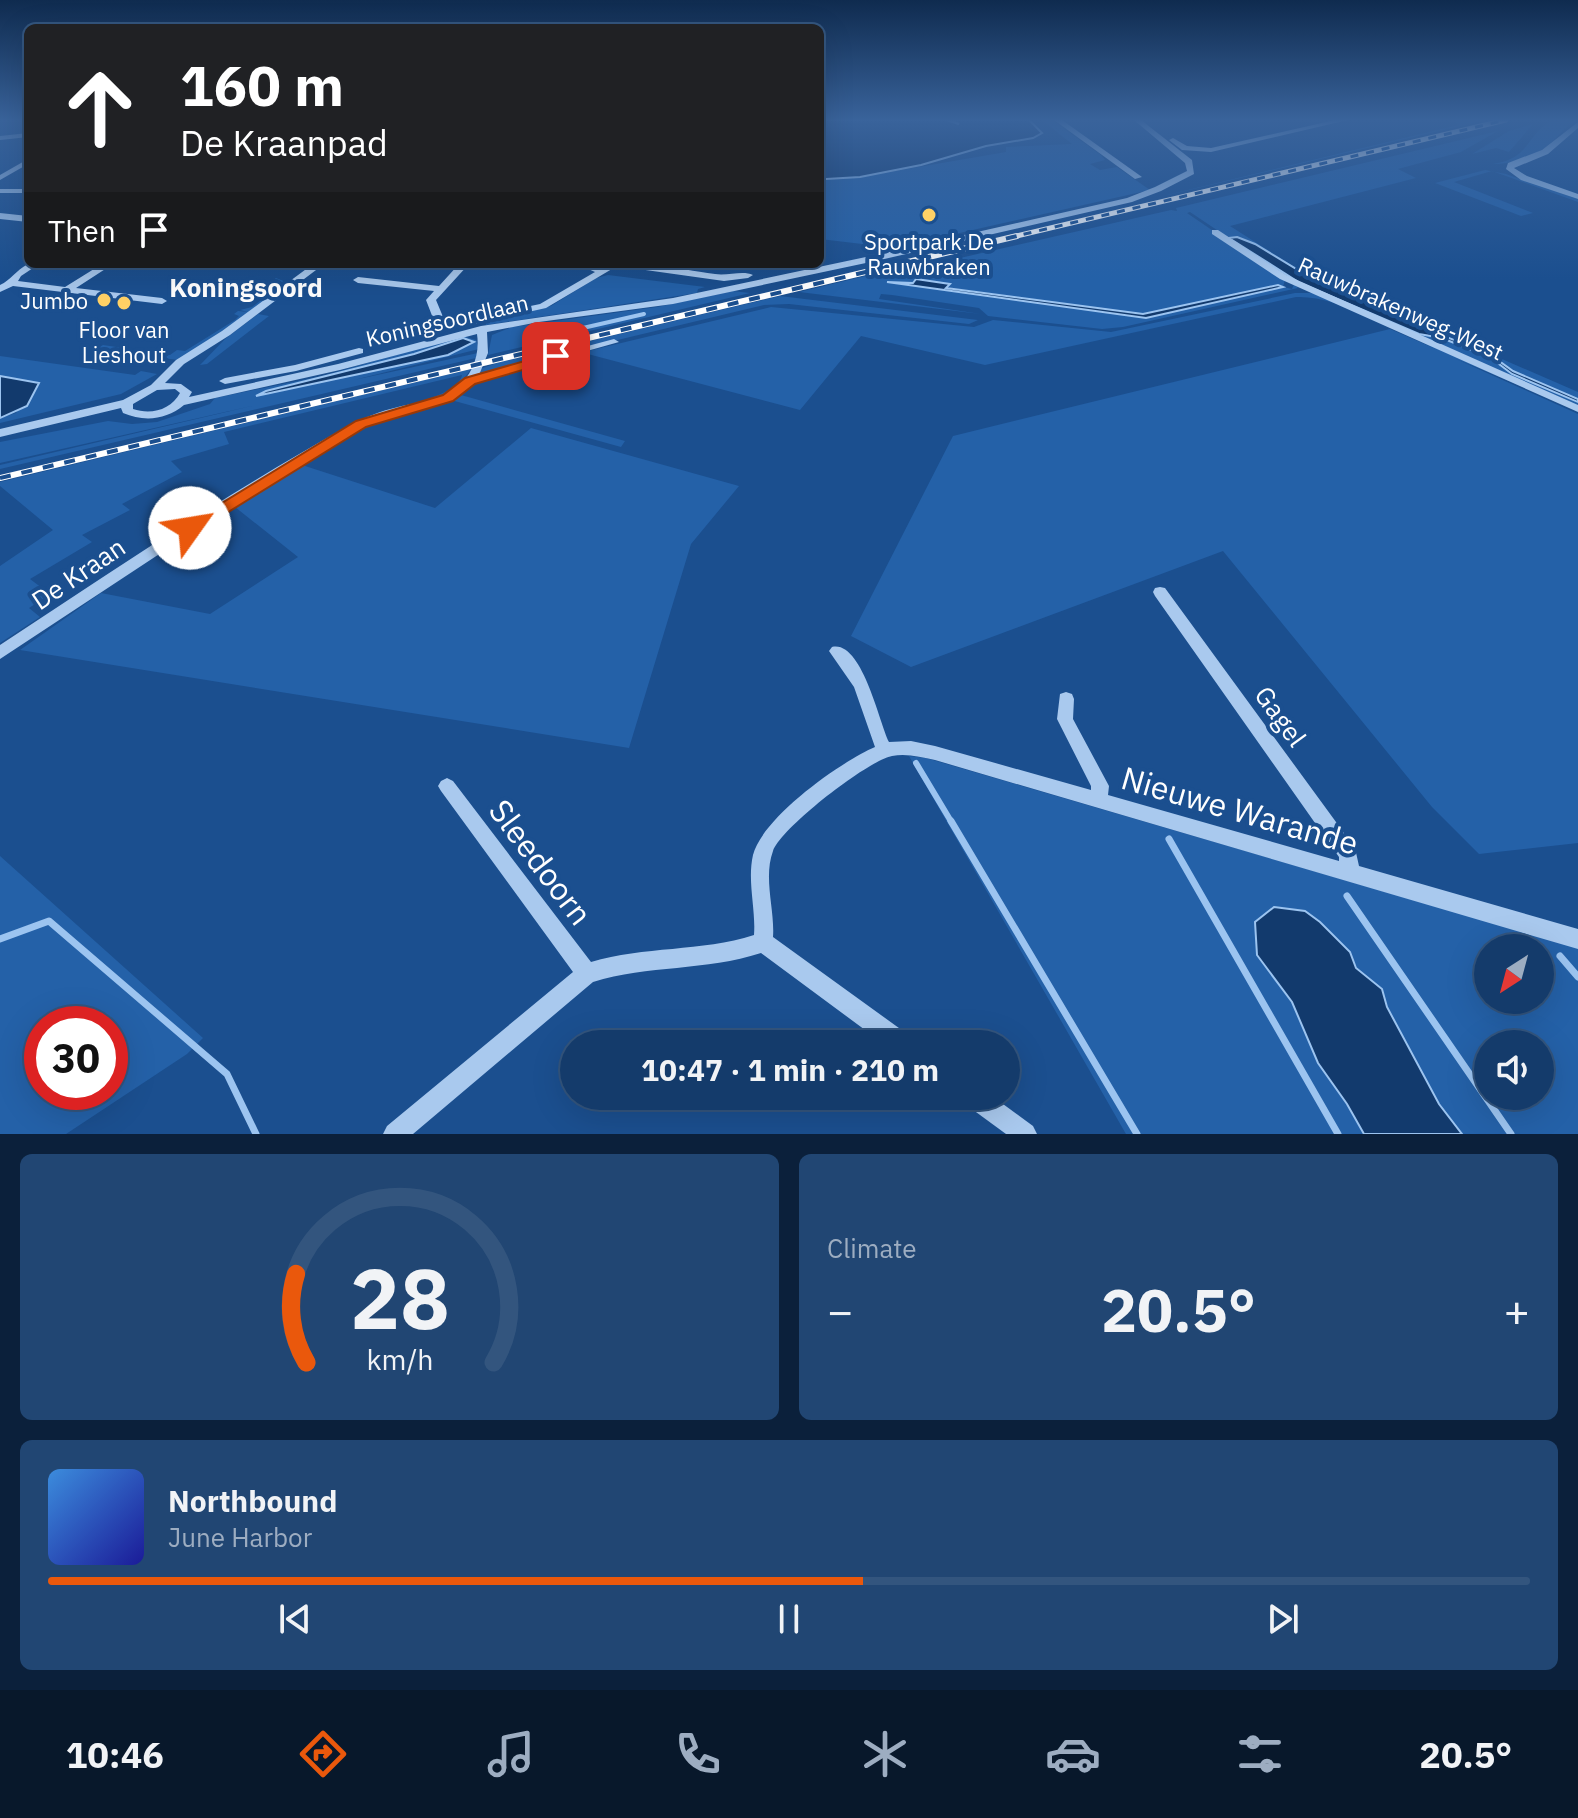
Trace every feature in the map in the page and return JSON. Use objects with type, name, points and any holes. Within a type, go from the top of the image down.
[{"type":"street","points":[[1132,173],[1138,177]]},
{"type":"street","name":"Koningsoordlaan","points":[[127,407],[141,416],[152,415],[184,397],[230,385],[296,378],[481,329],[646,306],[880,257],[1129,200],[1187,173]]},
{"type":"street","points":[[1516,173],[1578,197]]},
{"type":"street","points":[[0,191],[24,191]]},
{"type":"street","points":[[0,216],[24,219]]},
{"type":"street","name":"Rauwbrakenweg-West","points":[[1215,232],[1295,283],[1578,409]]},
{"type":"street","points":[[12,283],[17,274],[27,268]]},
{"type":"street","points":[[68,289],[102,268]]},
{"type":"street","points":[[0,433],[127,407],[155,387],[180,362],[313,268]]},
{"type":"street","points":[[442,328],[431,304],[460,268]]},
{"type":"street","points":[[593,268],[602,271]]},
{"type":"street","points":[[230,385],[442,328],[534,308],[550,303],[608,268]]},
{"type":"street","points":[[648,268],[729,278],[775,268]]},
{"type":"street","points":[[358,280],[441,289]]},
{"type":"street","points":[[0,289],[12,283],[162,301]]},
{"type":"street","points":[[470,381],[484,350],[481,329]]},
{"type":"street","name":"De Kraan","points":[[0,653],[145,557],[345,433],[381,416],[448,398],[470,381],[614,342]]},
{"type":"street","points":[[155,387],[172,385],[195,354]]},
{"type":"street","points":[[172,385],[184,397]]},
{"type":"street","name":"Gagel","points":[[1160,592],[1348,854],[1350,873]]},
{"type":"street","points":[[837,651],[863,684],[874,731],[885,751]]},
{"type":"street","points":[[1066,699],[1065,719],[1100,786],[1099,801]]},
{"type":"street","name":"Nieuwe Warande","points":[[763,942],[767,920],[761,875],[766,843],[776,828],[861,763],[885,751],[911,747],[1578,939]]},
{"type":"street","name":"Sleedoorn","points":[[447,786],[587,974]]},
{"type":"street","points":[[395,1134],[587,974],[614,965],[741,951],[763,942],[883,1030]]},
{"type":"street","points":[[992,1110],[1025,1134]]},
{"type":"shaded area","points":[[824,173],[881,173],[860,177],[826,179]]},
{"type":"shaded area","name":"Sportpark De Rauwbraken","points":[[884,173],[1125,173],[1150,190],[911,244],[887,253],[879,246],[824,239],[824,178]]},
{"type":"shaded area","points":[[1323,173],[1406,173],[1416,178],[1230,226],[1304,273],[1578,392],[1578,399],[1515,372],[1488,353],[1426,329],[1303,273],[1255,244],[1237,237],[1230,238],[1300,283],[1419,334],[1442,338],[1491,358],[1512,374],[1578,402],[1578,406],[1290,279],[1190,212],[1187,213],[1285,280],[1283,287],[1292,289],[1294,284],[1298,288],[1102,329],[988,316],[979,308],[892,295],[881,294],[879,299],[981,314],[799,292],[911,265],[916,268],[1177,211],[1176,208]],"holes":[[[916,279],[950,284],[937,286],[1143,314],[1278,285],[1283,287],[1146,318],[887,282],[924,284],[915,282]]]},
{"type":"shaded area","points":[[1485,173],[1454,182],[1533,213],[1521,216],[1435,183]]},
{"type":"shaded area","points":[[1497,173],[1578,199],[1578,202]]},
{"type":"shaded area","points":[[1237,237],[1255,244],[1303,273],[1426,329],[1488,353],[1513,371],[1578,399],[1578,402],[1512,374],[1491,358],[1442,338],[1419,334],[1300,283],[1229,238]]},
{"type":"shaded area","points":[[608,275],[705,287],[698,289],[697,293],[486,325],[485,321],[551,306],[596,278]]},
{"type":"shaded area","points":[[276,278],[288,283],[232,325],[178,360],[96,349],[103,345],[170,355],[177,350],[185,351],[235,320],[239,316],[234,314],[238,311],[248,312],[240,310],[252,307],[276,289],[266,285]]},
{"type":"shaded area","points":[[916,279],[950,284],[946,288],[1143,314],[1278,285],[1283,287],[1146,318],[887,282],[913,283]]},
{"type":"shaded area","points":[[733,291],[750,293],[488,355],[492,335],[512,327],[657,307]]},
{"type":"shaded area","points":[[1295,293],[1314,293],[1343,306],[1296,297],[985,365],[861,336],[800,410],[584,353],[488,380],[517,368],[771,307],[974,327],[993,320],[1111,332]]},
{"type":"shaded area","points":[[780,296],[978,320],[969,324],[789,304],[764,305],[513,365],[482,377],[478,375],[480,369],[497,363]]},
{"type":"shaded area","points":[[258,314],[269,316],[207,364],[200,365],[225,339]]},
{"type":"shaded area","points":[[1390,329],[1443,352],[1404,333],[1578,410],[1454,358],[1578,414],[1578,843],[1479,854],[1432,807],[1223,551],[911,667],[851,636],[953,436]]},
{"type":"shaded area","points":[[462,336],[476,340],[479,349],[354,380],[478,353],[476,358],[0,469],[0,465],[265,403],[0,463],[0,442],[108,421],[132,424],[157,422],[210,404],[215,398],[322,376]],"holes":[[[463,338],[448,355],[257,396]]]},
{"type":"shaded area","points":[[463,338],[474,342],[448,355],[256,396],[414,354]]},
{"type":"shaded area","points":[[0,356],[135,375],[141,371],[157,374],[121,394],[0,423],[0,418],[16,413],[38,383],[0,376]]},
{"type":"shaded area","points":[[471,369],[462,380],[444,394],[435,398],[419,402],[448,390],[458,383],[462,375],[224,432],[229,444],[171,461],[182,472],[122,504],[130,510],[82,535],[92,542],[30,579],[50,594],[29,608],[40,617],[0,643],[0,566],[53,530],[0,486],[0,482]]},
{"type":"shaded area","points":[[0,376],[39,383],[27,406],[0,418]]},
{"type":"shaded area","points":[[461,395],[625,441],[621,447],[451,400]]},
{"type":"shaded area","points":[[401,407],[370,420],[309,448],[364,418]]},
{"type":"shaded area","points":[[531,428],[739,486],[691,544],[629,748],[20,650],[101,593],[210,614],[298,557],[235,507],[302,465],[435,508]]},
{"type":"shaded area","points":[[909,756],[926,758],[1530,934],[1474,934],[1474,1014],[1554,1014],[1554,941],[1578,948],[1578,1134],[1462,1134],[1439,1104],[1387,1007],[1382,989],[1355,968],[1350,952],[1305,911],[1257,955],[1292,1002],[1318,1063],[1364,1134],[1126,1134]]},
{"type":"shaded area","points":[[0,856],[203,1038],[187,1054],[128,1093],[128,1006],[24,1006],[24,1110],[102,1110],[66,1134],[0,1134]]},
{"type":"shaded area","points":[[1274,907],[1305,911],[1320,922],[1350,952],[1356,968],[1382,989],[1387,1007],[1439,1104],[1462,1134],[1364,1134],[1318,1063],[1292,1002],[1257,955],[1255,922]]},
{"type":"waterway","points":[[548,336],[644,314]]},
{"type":"waterway","points":[[916,763],[952,823]]},
{"type":"waterway","points":[[951,821],[1137,1134]]},
{"type":"waterway","points":[[1169,839],[1338,1134]]},
{"type":"waterway","points":[[1347,896],[1511,1134]]},
{"type":"waterway","points":[[0,939],[49,921],[227,1074],[256,1134]]},
{"type":"waterway","points":[[1560,956],[1578,977]]},
{"type":"railway","points":[[1008,238],[1283,173]]},
{"type":"railway","points":[[0,478],[1017,236]]},
{"type":"place","name":"Sportpark De Rauwbraken","points":[[929,215]]},
{"type":"place","name":"Jumbo","points":[[104,300]]},
{"type":"place","name":"Floor van Lieshout","points":[[124,303]]},
{"type":"district","name":"Koningsoord","points":[[246,287]]},
{"type":"route","points":[[190,528],[361,424],[396,411],[448,398],[460,392],[470,381],[556,356]]}]
